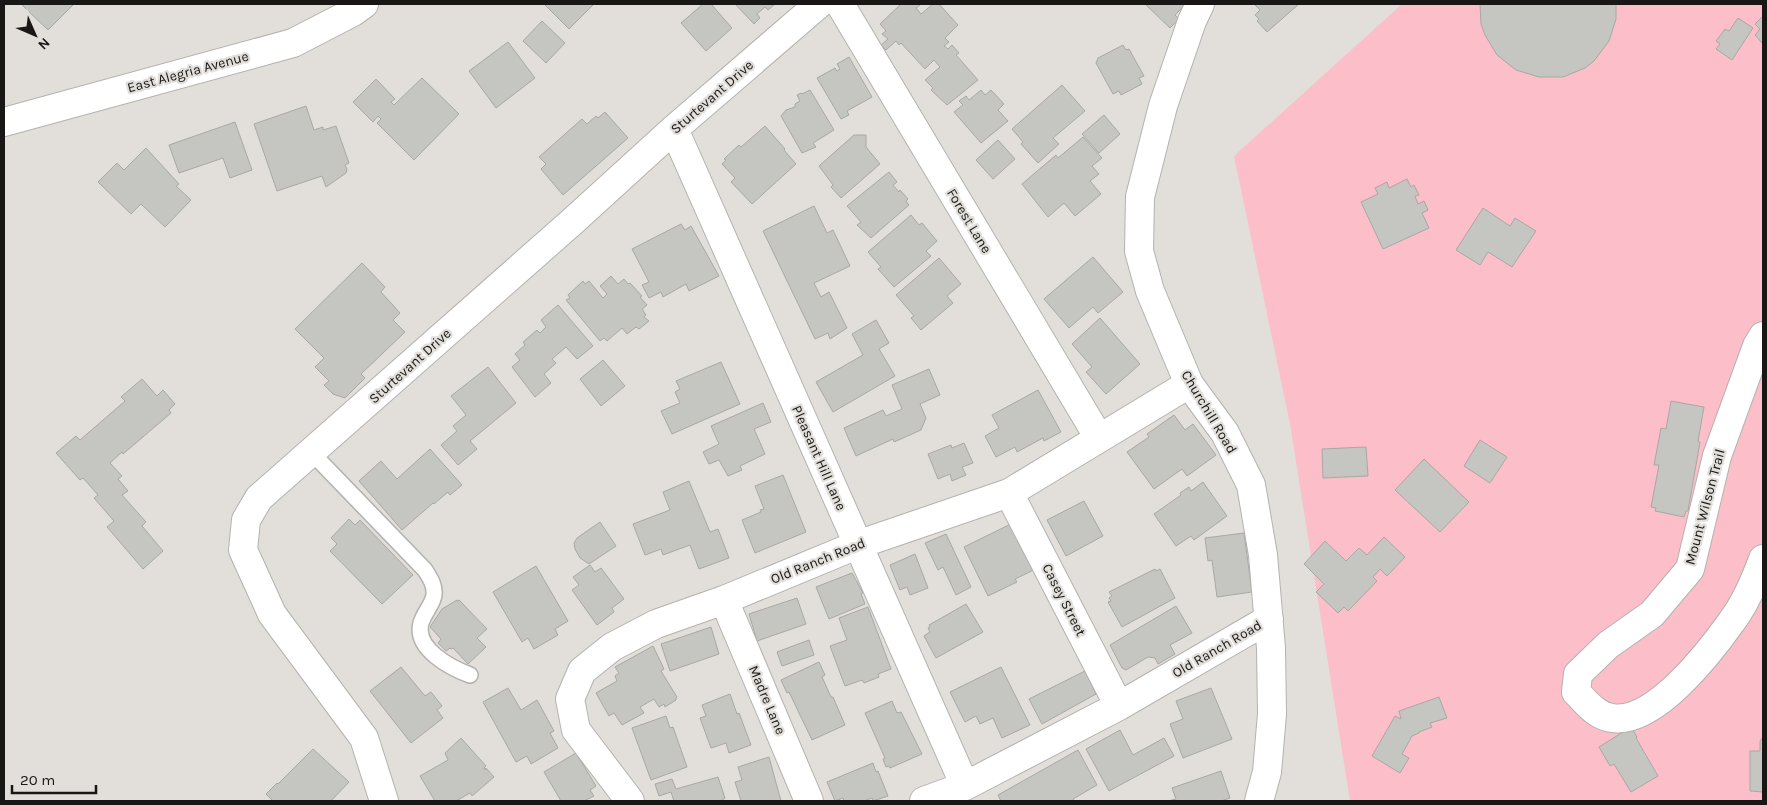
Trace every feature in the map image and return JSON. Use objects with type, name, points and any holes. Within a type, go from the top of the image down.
[{"type":"street","name":"East Alegria Avenue","points":[[4,122],[293,43],[353,12],[364,4]]},
{"type":"street","name":"Sturtevant Drive","points":[[384,801],[364,738],[272,614],[243,550],[246,520],[258,498],[312,453],[674,129],[819,4]]},
{"type":"street","name":"Forest Lane","points":[[840,4],[1098,438]]},
{"type":"street","name":"Churchill Road","points":[[1200,4],[1192,21],[1163,106],[1140,197],[1139,252],[1150,292],[1190,384],[1225,433],[1251,485],[1263,555],[1269,619],[1272,714],[1267,772],[1259,801]]},
{"type":"street","name":"Pleasant Hill Lane","points":[[674,129],[965,786]]},
{"type":"street","name":"Mount Wilson Trail","points":[[1763,336],[1757,346],[1717,456],[1690,569],[1652,614],[1608,645],[1578,674],[1576,692],[1594,711],[1612,718],[1633,717],[1663,699],[1700,662],[1734,620],[1763,559]]},
{"type":"street","name":"Old Ranch Road","points":[[630,801],[576,730],[570,699],[582,672],[612,647],[656,624],[724,600],[857,545],[1009,493],[1190,384]]},
{"type":"street","name":"Casey Street","points":[[1009,493],[1118,706]]},
{"type":"street","name":"Madre Lane","points":[[724,600],[809,801]]},
{"type":"street","name":"Old Ranch Road","points":[[924,801],[965,786],[1118,706],[1269,619]]},
{"type":"lane","points":[[312,453],[425,570],[434,584],[434,597],[424,613],[420,626],[422,638],[430,652],[454,669],[470,675]]},
{"type":"shaded area","points":[[1402,4],[1763,4],[1763,801],[1350,801],[1290,424],[1234,156]]},
{"type":"building","points":[[21,4],[74,4],[48,30]]},
{"type":"building","points":[[544,4],[594,4],[569,29]]},
{"type":"building","points":[[703,4],[711,4],[732,28],[706,51],[681,23]]},
{"type":"building","points":[[735,4],[775,4],[768,10],[765,7],[757,14],[760,18],[754,24]]},
{"type":"building","points":[[901,4],[919,4],[916,8],[921,14],[933,4],[939,4],[958,25],[945,38],[949,42],[944,46],[948,49],[952,45],[959,53],[956,55],[978,80],[947,105],[931,90],[933,88],[925,80],[940,67],[934,60],[925,69],[901,43],[899,45],[896,41],[886,50],[881,45],[888,39],[882,34],[886,31],[880,24]]},
{"type":"building","points":[[1145,4],[1186,4],[1175,15],[1179,19],[1170,28]]},
{"type":"building","points":[[1254,4],[1299,4],[1267,32],[1257,21],[1259,19],[1255,15],[1260,10]]},
{"type":"building","points":[[1480,4],[1616,4],[1616,19],[1609,41],[1594,61],[1585,68],[1563,77],[1539,77],[1516,70],[1497,55],[1481,24]]},
{"type":"building","points":[[1763,16],[1763,44],[1755,35],[1760,29],[1755,24]]},
{"type":"building","points":[[1738,18],[1753,28],[1732,60],[1716,49],[1720,44],[1716,41],[1725,29],[1729,31]]},
{"type":"building","points":[[542,21],[565,43],[546,63],[523,41]]},
{"type":"building","points":[[508,42],[535,78],[496,108],[469,71]]},
{"type":"building","points":[[1123,45],[1126,50],[1129,49],[1144,76],[1139,78],[1142,84],[1121,95],[1119,91],[1113,94],[1096,63],[1098,58]]},
{"type":"building","points":[[849,57],[872,97],[847,111],[849,115],[841,119],[817,78],[835,68],[837,71],[840,69],[837,64]]},
{"type":"building","points":[[422,78],[459,114],[414,160],[377,123],[381,119],[378,116],[373,122],[353,102],[376,79],[395,99],[391,102],[394,105]]},
{"type":"building","points":[[1062,85],[1085,111],[1053,138],[1059,144],[1038,163],[1021,144],[1023,142],[1012,129]]},
{"type":"building","points":[[810,90],[834,130],[813,143],[816,147],[802,153],[781,116],[786,110],[795,107],[795,104],[800,101],[797,95]]},
{"type":"building","points":[[981,90],[985,95],[991,90],[1004,104],[998,110],[1008,121],[981,143],[954,112],[963,105],[959,101],[966,96],[969,100]]},
{"type":"building","points":[[306,106],[314,130],[323,127],[323,130],[336,126],[349,163],[345,165],[346,173],[326,187],[322,176],[277,191],[254,124]]},
{"type":"building","points":[[605,112],[628,138],[563,195],[541,169],[546,164],[539,157],[582,119],[587,124],[596,116],[598,118]]},
{"type":"building","points":[[1104,115],[1120,134],[1099,153],[1082,134]]},
{"type":"building","points":[[235,122],[252,170],[230,178],[223,158],[179,173],[169,145]]},
{"type":"building","points":[[765,126],[796,164],[752,204],[731,182],[735,178],[722,164],[726,160],[724,159],[739,145],[741,147]]},
{"type":"building","points":[[854,135],[866,135],[866,147],[880,164],[841,198],[831,187],[833,185],[819,166]]},
{"type":"building","points":[[1083,137],[1102,158],[1092,166],[1099,174],[1090,181],[1101,194],[1075,216],[1064,203],[1048,217],[1022,184],[1056,155],[1058,158]]},
{"type":"building","points":[[998,140],[1015,159],[993,179],[976,160]]},
{"type":"building","points":[[146,148],[179,184],[176,186],[191,200],[165,227],[141,204],[131,214],[98,182],[117,163],[124,170]]},
{"type":"building","points":[[889,172],[897,182],[893,185],[908,199],[906,201],[909,205],[871,238],[857,225],[861,222],[847,206]]},
{"type":"building","points":[[1407,179],[1411,187],[1414,185],[1419,195],[1415,196],[1418,204],[1424,201],[1428,210],[1422,213],[1429,228],[1383,249],[1361,202],[1378,194],[1375,188],[1387,182],[1389,188]]},
{"type":"building","points":[[814,206],[827,233],[833,230],[850,266],[814,283],[821,297],[829,292],[847,328],[830,339],[828,333],[815,339],[763,231]]},
{"type":"building","points":[[1483,208],[1510,226],[1515,218],[1536,231],[1512,267],[1488,252],[1480,265],[1456,250]]},
{"type":"building","points":[[911,215],[919,225],[922,223],[937,241],[926,251],[931,256],[894,287],[878,269],[881,267],[868,252]]},
{"type":"building","points":[[681,224],[685,230],[691,226],[719,276],[689,291],[686,284],[663,297],[661,292],[649,298],[642,285],[649,282],[632,249]]},
{"type":"building","points":[[1093,257],[1123,292],[1098,313],[1093,307],[1069,328],[1044,299]]},
{"type":"building","points":[[939,258],[961,284],[947,296],[953,303],[921,330],[911,318],[914,316],[896,295]]},
{"type":"building","points":[[362,263],[385,287],[381,292],[400,313],[393,320],[405,332],[361,374],[365,378],[345,398],[333,394],[324,385],[329,381],[315,367],[324,358],[295,329]]},
{"type":"building","points":[[611,276],[618,284],[624,279],[642,296],[640,297],[647,305],[642,309],[646,315],[644,317],[649,321],[639,329],[636,327],[627,334],[622,328],[607,341],[604,338],[600,341],[566,300],[570,298],[568,295],[583,281],[585,284],[589,281],[603,298],[607,294],[600,286]]},
{"type":"building","points":[[558,305],[593,346],[577,359],[566,347],[552,359],[556,363],[544,374],[551,383],[535,397],[512,367],[520,360],[515,354],[525,345],[523,342],[537,330],[540,333],[546,327],[541,320]]},
{"type":"building","points":[[1100,318],[1140,364],[1106,394],[1086,372],[1092,367],[1072,344]]},
{"type":"building","points":[[876,320],[889,343],[879,349],[895,376],[833,412],[816,382],[863,355],[852,334]]},
{"type":"building","points":[[603,360],[625,386],[601,406],[580,379]]},
{"type":"building","points":[[721,362],[740,404],[672,434],[661,411],[680,403],[675,392],[680,389],[676,381]]},
{"type":"building","points":[[488,367],[516,403],[470,441],[477,449],[458,465],[441,445],[457,431],[453,426],[466,415],[451,396]]},
{"type":"building","points":[[929,369],[940,395],[920,404],[926,418],[921,430],[894,442],[893,439],[856,456],[844,428],[883,410],[886,416],[902,409],[892,385]]},
{"type":"building","points":[[142,379],[157,396],[163,390],[175,404],[169,410],[171,413],[110,463],[122,476],[118,479],[128,491],[122,495],[146,522],[142,526],[163,551],[143,569],[107,527],[114,521],[94,498],[98,495],[83,478],[80,480],[56,453],[76,436],[80,440],[125,401],[121,397]]},
{"type":"building","points":[[1038,390],[1061,432],[1044,441],[1043,438],[1017,452],[1015,447],[996,457],[985,436],[999,428],[992,415]]},
{"type":"building","points":[[1671,401],[1704,407],[1688,511],[1686,511],[1684,517],[1655,511],[1656,508],[1651,507],[1659,465],[1654,465],[1661,428],[1666,429]]},
{"type":"building","points":[[763,403],[771,422],[754,429],[765,454],[740,466],[742,470],[728,476],[719,460],[709,464],[703,452],[719,444],[711,426]]},
{"type":"building","points":[[1174,415],[1185,430],[1193,424],[1216,455],[1187,476],[1182,469],[1154,489],[1127,452],[1149,437],[1147,434]]},
{"type":"building","points":[[1480,440],[1507,457],[1490,483],[1464,466]]},
{"type":"building","points":[[964,443],[973,463],[962,467],[966,475],[952,481],[950,474],[938,479],[928,454],[951,445],[952,448]]},
{"type":"building","points":[[1366,447],[1368,476],[1323,478],[1322,449]]},
{"type":"building","points":[[430,449],[462,485],[450,495],[448,492],[433,503],[402,530],[359,481],[381,461],[397,479]]},
{"type":"building","points":[[1424,459],[1469,502],[1440,532],[1395,490]]},
{"type":"building","points":[[783,475],[806,532],[755,553],[742,520],[764,509],[755,486]]},
{"type":"building","points":[[689,481],[710,532],[718,529],[729,558],[699,569],[690,545],[663,555],[661,549],[645,555],[633,524],[670,510],[663,492]]},
{"type":"building","points":[[1203,482],[1227,516],[1194,540],[1191,536],[1176,546],[1154,514],[1189,487],[1191,491]]},
{"type":"building","points":[[1084,501],[1103,536],[1066,556],[1047,520]]},
{"type":"building","points":[[349,519],[355,525],[360,520],[413,575],[382,604],[330,551],[337,544],[331,538]]},
{"type":"building","points":[[1021,519],[1044,565],[1015,579],[1017,582],[988,596],[964,547]]},
{"type":"building","points":[[600,522],[616,546],[589,564],[580,558],[574,543],[577,538]]},
{"type":"building","points":[[1244,533],[1252,592],[1217,597],[1212,560],[1208,561],[1205,538]]},
{"type":"building","points":[[946,534],[971,587],[956,595],[943,567],[938,570],[925,543]]},
{"type":"building","points":[[1384,537],[1405,557],[1387,576],[1380,569],[1373,577],[1377,581],[1348,611],[1344,607],[1338,613],[1316,592],[1324,584],[1304,564],[1325,541],[1346,561],[1359,548],[1367,555]]},
{"type":"building","points":[[915,554],[928,588],[910,595],[907,587],[900,590],[890,565]]},
{"type":"building","points":[[590,565],[595,572],[601,568],[624,599],[612,608],[614,612],[597,625],[572,590],[579,585],[573,577]]},
{"type":"building","points":[[536,566],[568,621],[555,629],[558,635],[534,649],[528,638],[522,642],[493,592]]},
{"type":"building","points":[[1155,569],[1156,571],[1160,569],[1175,598],[1122,627],[1108,602],[1111,601],[1109,598],[1112,596],[1109,592]]},
{"type":"building","points":[[852,573],[863,593],[861,594],[865,604],[829,619],[816,587]]},
{"type":"building","points":[[797,598],[806,624],[757,641],[749,614]]},
{"type":"building","points":[[457,600],[487,629],[477,638],[486,647],[468,664],[453,648],[446,651],[438,643],[441,639],[430,627],[442,609]]},
{"type":"building","points":[[966,604],[983,632],[936,658],[924,636],[930,632],[929,625]]},
{"type":"building","points":[[1176,606],[1192,633],[1170,645],[1175,654],[1158,664],[1155,658],[1148,657],[1126,670],[1122,668],[1110,645]]},
{"type":"building","points":[[868,607],[891,669],[878,674],[879,677],[864,683],[862,680],[845,686],[830,646],[847,640],[839,618]]},
{"type":"building","points":[[711,627],[719,654],[670,671],[661,644]]},
{"type":"building","points":[[809,640],[814,655],[782,666],[777,652]]},
{"type":"building","points":[[653,646],[664,669],[661,671],[677,697],[676,700],[665,707],[664,704],[659,707],[654,699],[640,707],[644,713],[622,725],[614,713],[609,716],[596,693],[617,681],[615,676],[619,673],[615,667]]},
{"type":"building","points":[[819,662],[825,675],[822,677],[845,725],[812,740],[789,692],[787,693],[781,680]]},
{"type":"building","points":[[401,667],[425,696],[431,692],[442,706],[437,710],[443,718],[411,743],[370,691]]},
{"type":"building","points":[[1001,667],[1030,725],[1002,738],[993,718],[980,724],[976,716],[965,722],[950,692]]},
{"type":"building","points":[[1085,671],[1096,694],[1042,724],[1029,699]]},
{"type":"building","points":[[508,688],[521,710],[537,700],[554,731],[550,733],[558,748],[531,764],[527,756],[516,762],[483,702]]},
{"type":"building","points":[[1211,688],[1232,739],[1183,758],[1170,724],[1183,719],[1176,701]]},
{"type":"building","points":[[730,694],[751,745],[729,753],[726,743],[711,748],[700,718],[706,716],[702,705]]},
{"type":"building","points":[[1439,697],[1447,718],[1430,723],[1432,727],[1412,736],[1402,754],[1409,758],[1400,773],[1372,756],[1395,716],[1401,719],[1399,711]]},
{"type":"building","points":[[892,701],[897,713],[901,712],[922,754],[890,768],[889,766],[886,767],[883,759],[885,758],[865,713]]},
{"type":"building","points":[[666,716],[670,728],[673,727],[687,767],[651,780],[632,728]]},
{"type":"building","points":[[1631,727],[1658,776],[1631,792],[1614,764],[1610,766],[1599,747]]},
{"type":"building","points":[[1120,730],[1133,755],[1164,738],[1174,756],[1109,791],[1086,749]]},
{"type":"building","points":[[1763,737],[1763,792],[1750,791],[1750,751],[1760,751],[1760,741]]},
{"type":"building","points":[[461,738],[486,766],[485,770],[486,768],[494,777],[472,796],[470,793],[456,801],[435,801],[420,776],[448,760],[445,753]]},
{"type":"building","points":[[313,749],[349,782],[331,801],[273,801],[266,794]]},
{"type":"building","points":[[1078,750],[1097,785],[1073,799],[1074,801],[1001,801],[998,795]]},
{"type":"building","points":[[576,753],[596,786],[590,790],[594,796],[584,801],[561,801],[544,772]]},
{"type":"building","points":[[769,757],[781,801],[741,801],[735,782],[742,780],[738,767]]},
{"type":"building","points":[[873,763],[888,796],[873,801],[872,798],[864,801],[844,801],[843,798],[835,801],[827,782]]},
{"type":"building","points":[[1221,771],[1230,798],[1221,801],[1168,801],[1176,799],[1172,788]]},
{"type":"building","points":[[718,777],[725,798],[721,801],[674,801],[671,792],[659,796],[655,784],[672,779],[676,789]]}]
